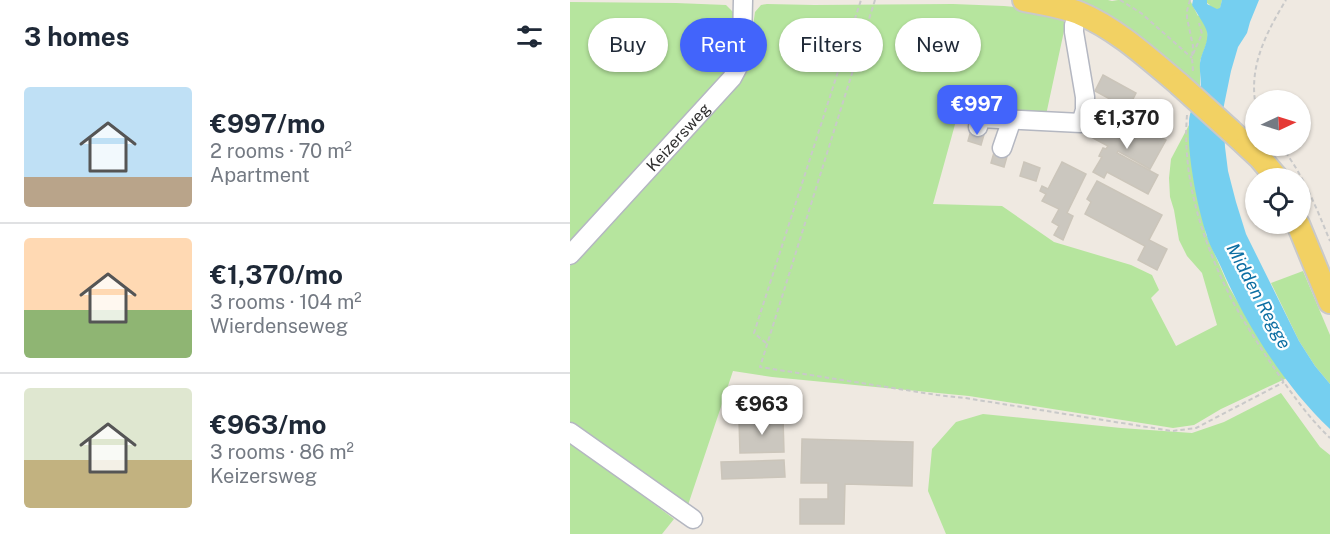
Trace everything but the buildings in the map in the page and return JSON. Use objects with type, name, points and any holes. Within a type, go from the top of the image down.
[{"type":"main road","points":[[1024,0],[1073,8],[1121,38],[1179,84],[1268,168]]},
{"type":"main road","points":[[1302,234],[1330,302]]},
{"type":"street","name":"Keizersweg","points":[[570,255],[732,78],[739,65],[743,0]]},
{"type":"street","points":[[978,127],[980,118],[1081,123],[1085,110],[1085,97],[1074,32],[1073,8]]},
{"type":"street","points":[[1002,148],[1012,119]]},
{"type":"street","points":[[570,432],[693,519]]},
{"type":"path","points":[[767,344],[754,333],[861,0]]},
{"type":"path","points":[[875,0],[760,367],[1172,431],[1196,428],[1284,382]]},
{"type":"path","points":[[1120,0],[1141,14],[1192,58]]},
{"type":"path","points":[[1190,0],[1187,11],[1192,58]]},
{"type":"path","points":[[1253,90],[1256,63],[1273,21],[1286,0]]},
{"type":"path","points":[[1192,58],[1202,34],[1199,23]]},
{"type":"path","points":[[1187,114],[1185,136],[1190,184],[1206,240],[1228,292],[1284,382],[1313,422],[1330,438]]},
{"type":"path","points":[[1288,156],[1304,179],[1330,241]]},
{"type":"green space","points":[[1080,0],[1190,0],[1198,16],[1210,5],[1207,0],[1222,0],[1220,9],[1217,9],[1207,29],[1208,39],[1200,61],[1200,93],[1079,6]]},
{"type":"green space","points":[[570,2],[726,5],[734,13],[735,18],[680,18],[680,72],[725,72],[721,79],[570,245]]},
{"type":"green space","points":[[761,5],[1004,6],[1038,9],[1067,17],[1046,115],[959,110],[933,204],[1002,206],[1054,242],[1131,265],[1152,275],[1159,290],[1151,298],[1176,346],[1217,325],[1202,273],[1187,256],[1179,240],[1170,197],[1171,159],[1189,125],[1193,175],[1206,234],[1229,287],[1287,378],[1221,409],[1194,425],[1173,428],[969,396],[772,377],[733,371],[687,508],[638,474],[570,422],[570,266],[741,82],[743,72],[767,72],[767,18],[754,18],[755,12]]},
{"type":"green space","points":[[1303,271],[1330,335],[1330,384],[1299,341],[1271,283]]},
{"type":"green space","points":[[1281,393],[1320,447],[1330,455],[1330,534],[946,534],[928,491],[932,449],[956,422],[983,414],[1192,433],[1224,422]]},
{"type":"green space","points":[[570,441],[674,519],[662,534],[570,534]]},
{"type":"water","name":"Midden Regge","points":[[1193,0],[1207,0],[1207,4],[1217,9],[1220,8],[1222,0],[1259,0],[1247,33],[1238,47],[1223,110],[1228,171],[1245,234],[1299,341],[1330,384],[1330,429],[1297,394],[1254,332],[1207,237],[1196,194],[1189,137],[1190,115],[1200,91],[1200,63],[1207,32],[1192,5]]}]
